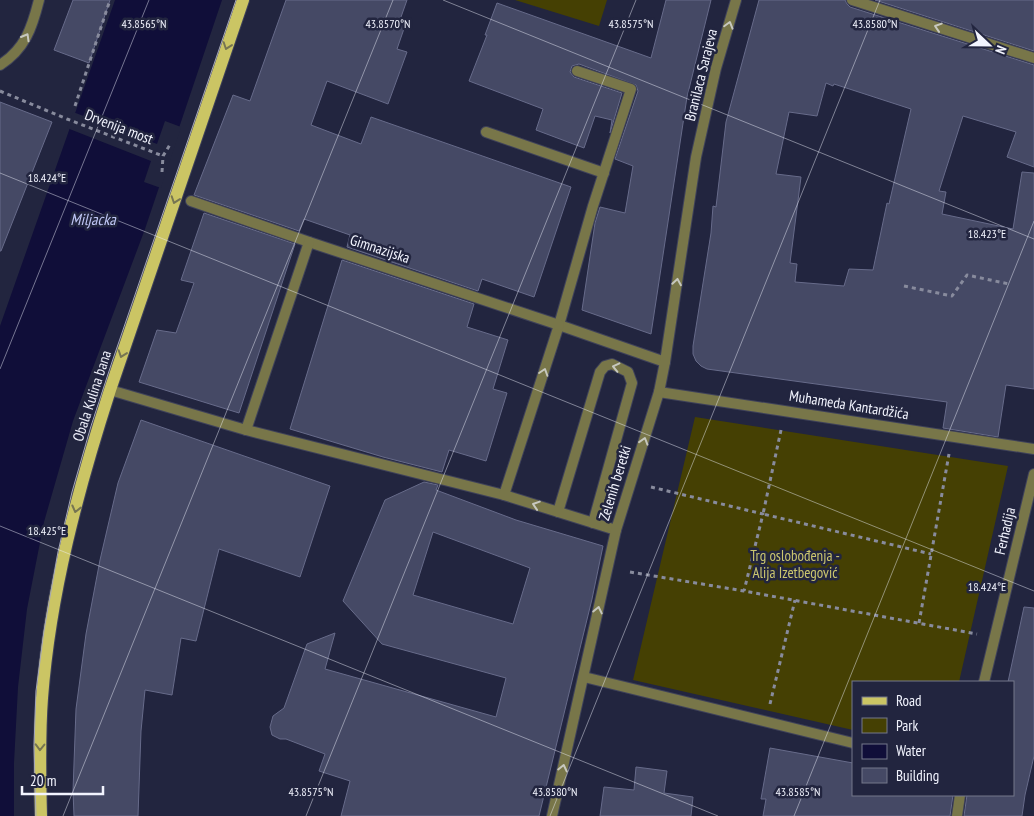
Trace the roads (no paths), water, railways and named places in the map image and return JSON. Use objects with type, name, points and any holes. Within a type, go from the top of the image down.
[{"type":"main road","name":"Obala Kulina bana","points":[[41,816],[42,698],[48,643],[73,519],[92,446],[110,390],[243,0]]},
{"type":"street","points":[[0,65],[18,51],[32,26],[39,0]]},
{"type":"street","name":"Branilaca Sarajeva","points":[[696,157],[716,68],[736,0]]},
{"type":"street","points":[[852,0],[1034,58]]},
{"type":"street","points":[[504,495],[559,325],[631,88],[577,72]]},
{"type":"street","points":[[486,132],[604,173]]},
{"type":"street","name":"Zelenih beretki","points":[[552,816],[616,530],[659,392],[696,157]]},
{"type":"street","name":"Gimnazijska","points":[[191,201],[665,362]]},
{"type":"street","points":[[246,430],[308,242]]},
{"type":"street","points":[[558,512],[600,372],[605,366],[612,364],[628,372],[632,383],[593,523]]},
{"type":"street","points":[[110,390],[246,430],[504,495],[616,530]]},
{"type":"street","name":"Muhameda Kantardžića","points":[[659,392],[1034,449]]},
{"type":"street","name":"Ferhadija","points":[[984,681],[1034,474]]},
{"type":"street","points":[[584,678],[852,743]]},
{"type":"street","points":[[957,816],[960,796]]},
{"type":"water","name":"Miljacka","points":[[115,0],[222,0],[145,229],[73,421],[44,522],[27,609],[18,687],[14,763],[14,816],[0,816],[0,326]]},
{"type":"tram line","points":[[36,816],[34,746],[36,691],[58,552],[72,492],[112,362],[236,0]]},
{"type":"park label","name":"Trg oslobođenja - Alija Izetbegović","points":[[795,564]]}]
